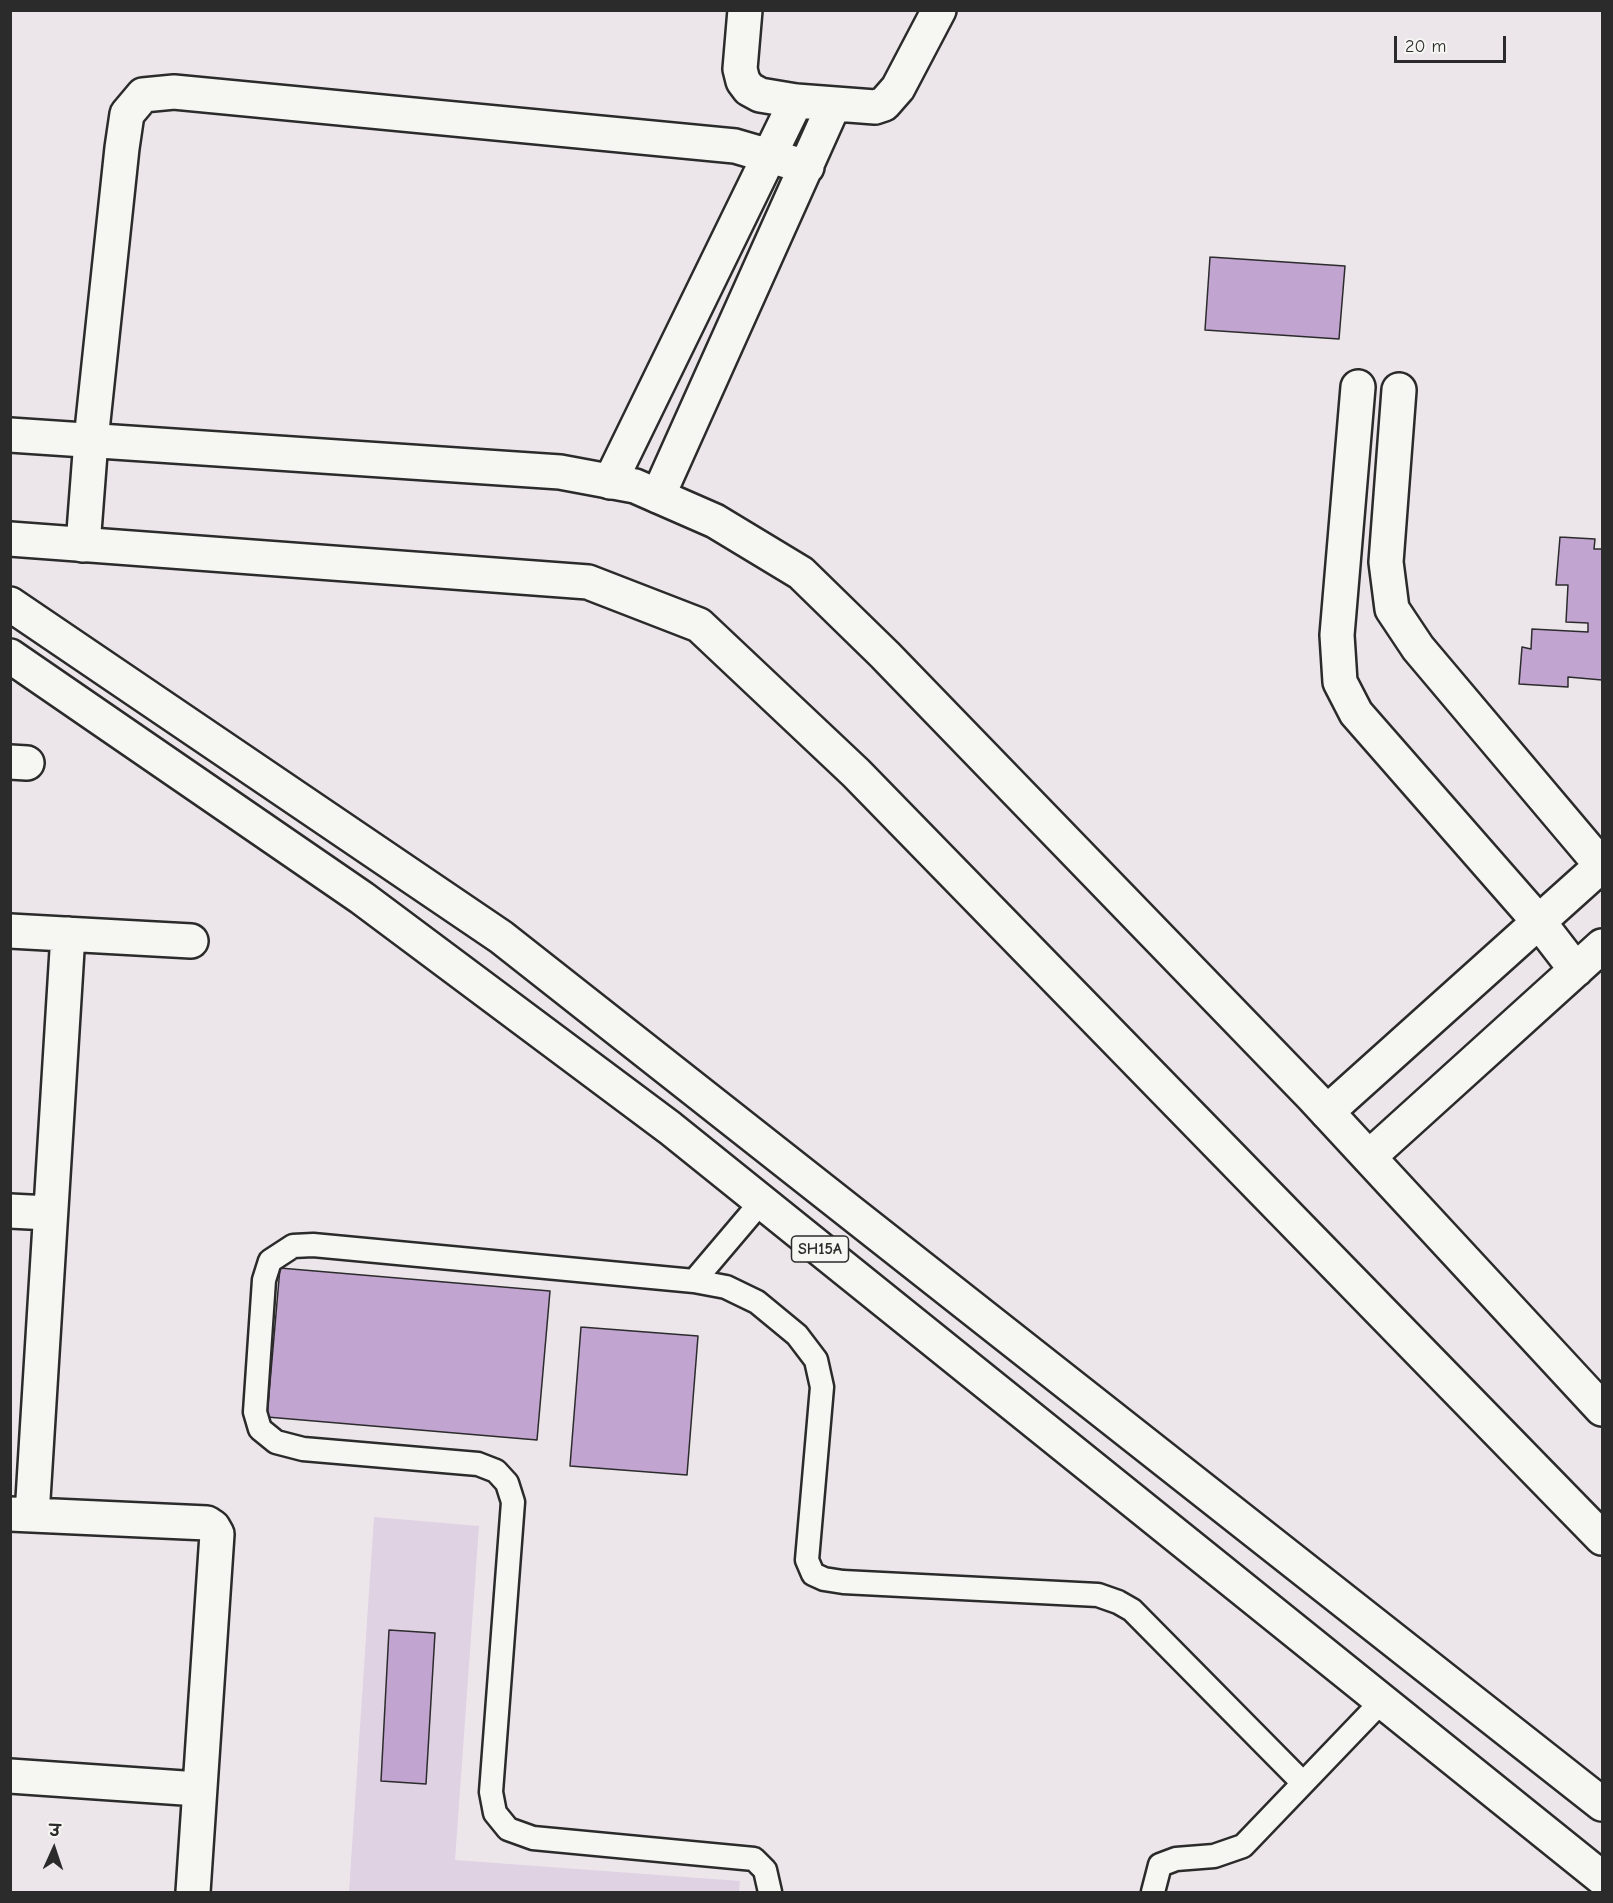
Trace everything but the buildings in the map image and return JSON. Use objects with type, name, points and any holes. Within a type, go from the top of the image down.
[{"type":"street","points":[[745,10],[740,69],[743,81],[749,89],[760,95],[796,101],[875,106],[884,104],[898,88],[939,10]]},
{"type":"street","points":[[83,544],[91,440],[122,148],[127,114],[143,95],[186,93],[735,146],[770,154],[807,167]]},
{"type":"street","points":[[610,482],[796,101]]},
{"type":"street","points":[[658,496],[834,104]]},
{"type":"street","points":[[1358,387],[1337,635],[1340,682],[1356,713],[1539,922],[1576,970]]},
{"type":"street","points":[[1328,1112],[1602,866],[1418,648],[1392,609],[1386,562],[1399,390]]},
{"type":"street","points":[[10,435],[538,471],[635,486],[715,521],[801,573],[885,655],[1328,1112],[1602,1409]]},
{"type":"street","points":[[10,539],[588,582],[699,625],[856,773],[1602,1538]]},
{"type":"street","name":"SH15A","points":[[10,604],[501,937],[1602,1804]]},
{"type":"street","name":"SH15A","points":[[10,656],[362,898],[669,1128],[1602,1878]]},
{"type":"street","points":[[10,931],[191,941]]},
{"type":"street","points":[[68,934],[49,1213],[21,1515],[207,1523],[217,1534],[198,1790],[193,1893]]},
{"type":"street","points":[[1369,1157],[1602,946]]},
{"type":"street","points":[[10,1211],[49,1213]]},
{"type":"street","points":[[10,1776],[198,1790]]},
{"type":"lane","points":[[694,1281],[761,1202]]},
{"type":"lane","points":[[770,1893],[765,1870],[754,1859],[533,1838],[508,1829],[495,1812],[491,1792],[513,1502],[507,1483],[496,1471],[478,1464],[303,1449],[276,1442],[260,1429],[255,1412],[264,1280],[270,1261],[293,1246],[313,1245],[694,1281],[726,1287],[757,1302],[798,1335],[816,1360],[822,1387],[807,1560],[813,1574],[824,1579],[843,1582],[1098,1595],[1118,1602],[1132,1610],[1303,1784]]},
{"type":"lane","points":[[1153,1893],[1160,1865],[1176,1859],[1214,1856],[1243,1846],[1382,1701]]},
{"type":"shaded area","points":[[374,1517],[479,1526],[455,1860],[740,1881],[739,1892],[349,1892]]}]
